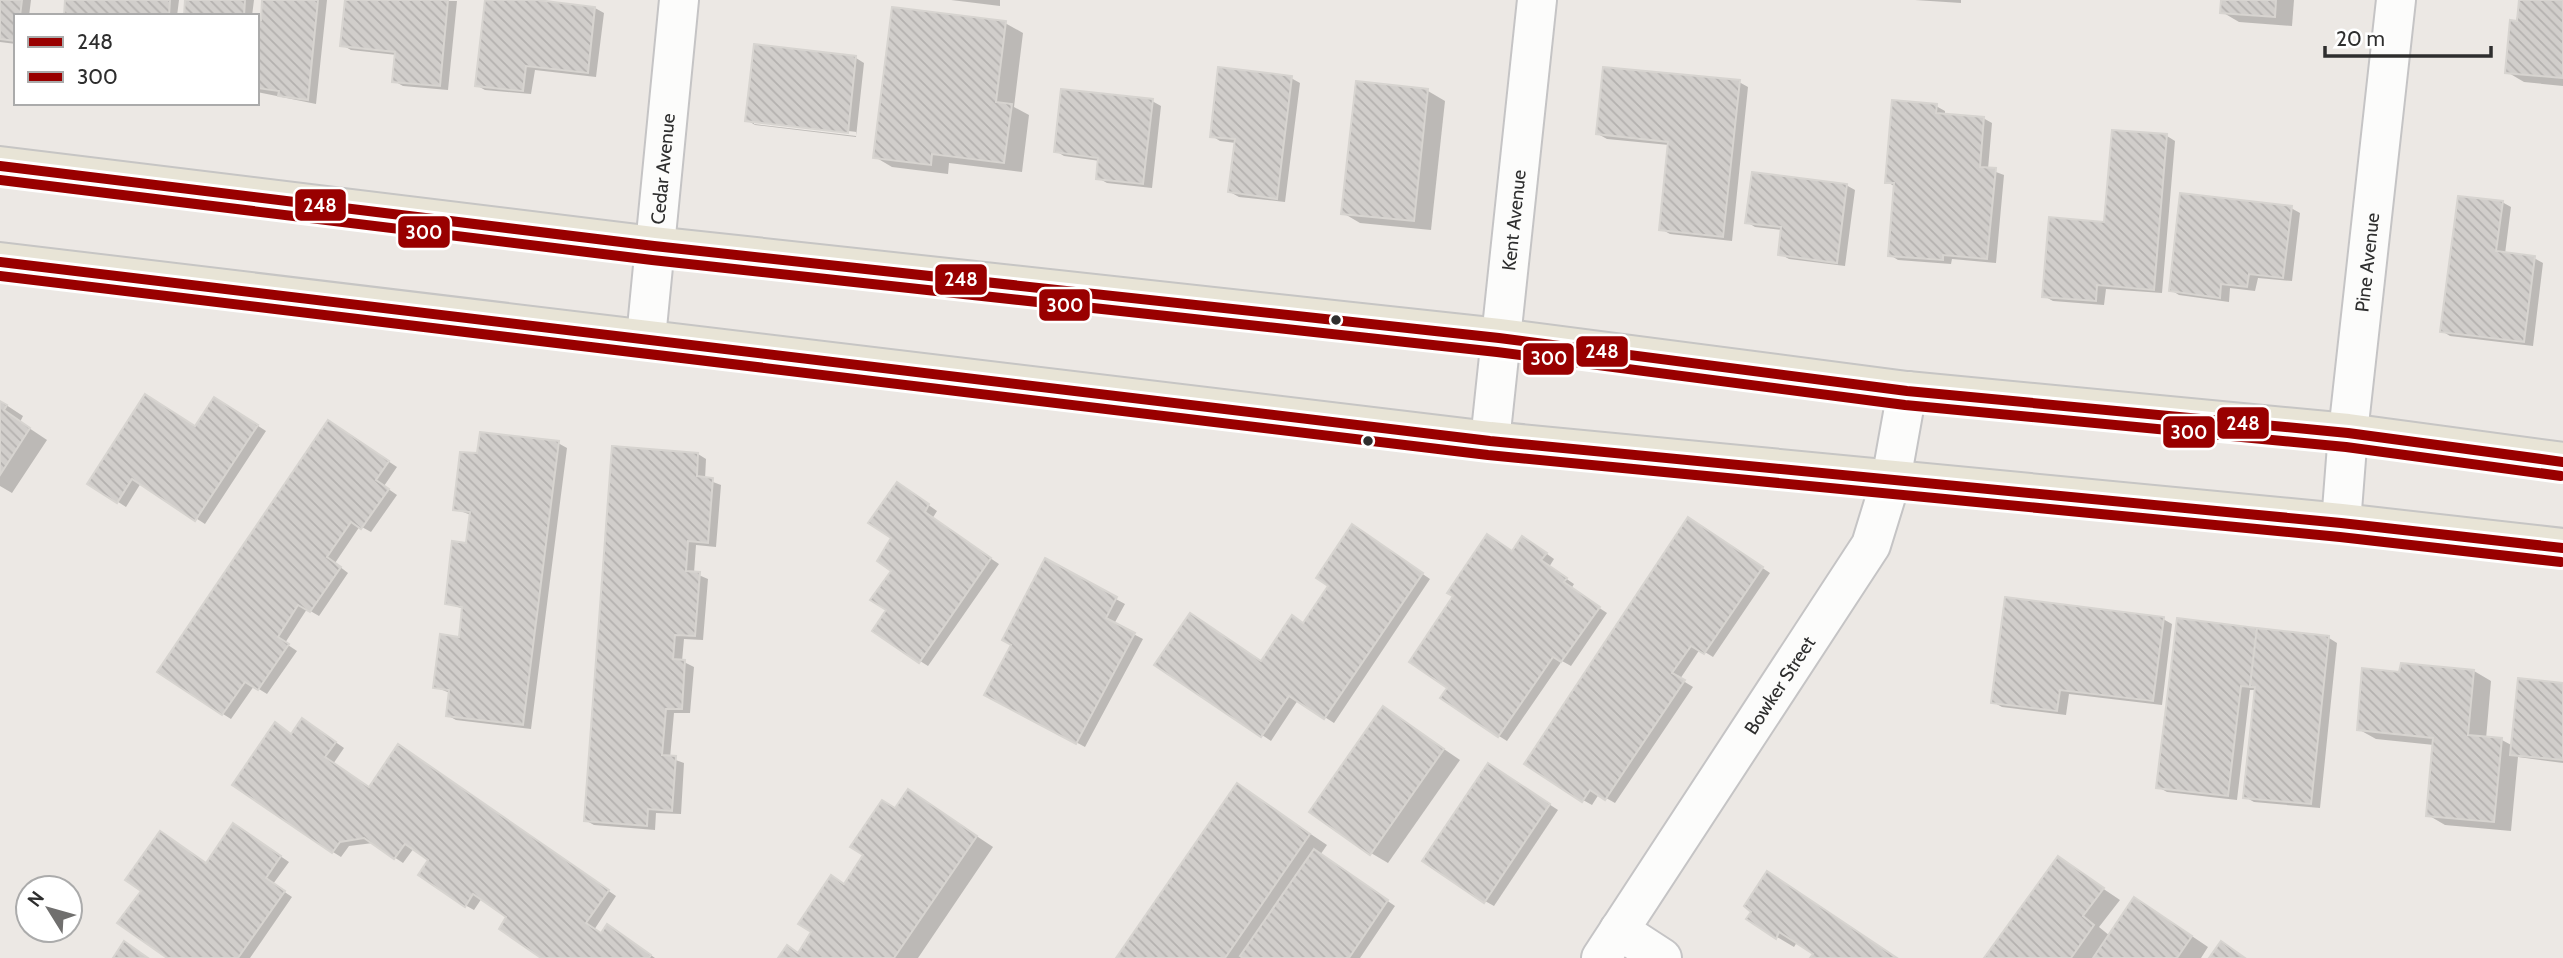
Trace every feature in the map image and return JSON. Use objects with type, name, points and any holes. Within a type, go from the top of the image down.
[{"type":"main road","points":[[0,166],[654,246],[1499,338],[1906,391],[2348,433],[2563,462]]},
{"type":"main road","points":[[0,262],[473,321],[646,338],[1490,441],[2341,523],[2563,548]]},
{"type":"street","name":"Cedar Avenue","points":[[646,338],[679,0]]},
{"type":"street","name":"Kent Avenue","points":[[1490,441],[1537,0]]},
{"type":"street","name":"Pine Avenue","points":[[2341,523],[2348,433],[2396,0]]},
{"type":"street","name":"Bowker Street","points":[[1610,944],[1871,545],[1891,480],[1906,391]]},
{"type":"street","points":[[1610,944],[1662,958]]},
{"type":"building","points":[[0,0],[22,0],[20,14],[14,14],[14,41],[0,39]]},
{"type":"building","points":[[65,0],[170,0],[169,14],[64,14]]},
{"type":"building","points":[[185,0],[245,0],[244,14],[184,14]]},
{"type":"building","points":[[262,0],[318,0],[308,100],[278,96],[279,91],[259,88]]},
{"type":"building","points":[[345,0],[448,0],[440,86],[392,82],[395,52],[340,46]]},
{"type":"building","points":[[485,0],[537,0],[595,7],[588,73],[526,66],[523,91],[475,86]]},
{"type":"building","points":[[2221,0],[2276,0],[2275,17],[2220,13]]},
{"type":"building","points":[[2519,0],[2563,0],[2563,78],[2505,73],[2510,20],[2517,21]]},
{"type":"building","points":[[892,7],[1006,21],[996,102],[1012,104],[1004,163],[932,154],[931,165],[873,158]]},
{"type":"building","points":[[754,44],[856,56],[848,133],[745,121]]},
{"type":"building","points":[[1218,67],[1292,76],[1277,199],[1228,192],[1235,139],[1210,137]]},
{"type":"building","points":[[1603,67],[1740,80],[1723,237],[1659,230],[1668,142],[1596,134]]},
{"type":"building","points":[[1356,81],[1428,89],[1414,221],[1341,214]]},
{"type":"building","points":[[1061,89],[1153,99],[1143,184],[1096,179],[1098,158],[1054,152]]},
{"type":"building","points":[[1892,100],[1937,104],[1936,113],[1984,117],[1980,167],[1996,168],[1987,259],[1943,255],[1943,260],[1888,256],[1894,183],[1885,183]]},
{"type":"building","points":[[2112,130],[2167,134],[2154,290],[2097,285],[2096,301],[2042,297],[2049,217],[2104,222]]},
{"type":"building","points":[[1752,172],[1847,184],[1837,263],[1778,255],[1781,227],[1745,223]]},
{"type":"building","points":[[2180,193],[2292,206],[2283,278],[2249,274],[2247,287],[2221,284],[2220,298],[2169,291]]},
{"type":"building","points":[[2458,196],[2503,201],[2496,251],[2535,256],[2524,342],[2440,332]]},
{"type":"building","points":[[145,394],[195,426],[214,397],[258,425],[195,521],[132,479],[117,503],[87,484]]},
{"type":"building","points":[[0,401],[7,405],[4,410],[30,428],[0,475]]},
{"type":"building","points":[[328,420],[389,461],[376,480],[389,489],[361,529],[351,522],[327,557],[341,567],[310,612],[298,605],[278,637],[289,644],[258,690],[245,682],[222,715],[157,672]]},
{"type":"building","points":[[480,432],[559,441],[523,725],[446,716],[449,690],[433,688],[440,634],[459,637],[462,607],[445,604],[452,541],[466,543],[470,512],[453,510],[460,452],[477,453]]},
{"type":"building","points":[[612,446],[698,453],[697,476],[713,478],[708,543],[688,541],[686,571],[700,572],[695,636],[675,635],[673,659],[685,660],[682,709],[666,709],[662,755],[676,756],[672,811],[648,809],[647,826],[584,821]]},
{"type":"building","points":[[897,482],[929,504],[925,512],[991,558],[919,663],[872,631],[886,610],[870,600],[891,571],[877,561],[891,538],[868,523]]},
{"type":"building","points":[[1688,517],[1763,567],[1704,654],[1691,646],[1672,673],[1685,680],[1605,800],[1590,790],[1582,802],[1524,764]]},
{"type":"building","points":[[1352,524],[1423,573],[1324,719],[1289,696],[1261,737],[1154,665],[1190,613],[1261,661],[1292,615],[1303,623],[1328,586],[1316,578]]},
{"type":"building","points":[[1487,534],[1512,551],[1522,536],[1547,553],[1541,560],[1567,578],[1564,582],[1600,607],[1561,662],[1553,657],[1498,737],[1440,698],[1447,688],[1409,662],[1453,596],[1447,593]]},
{"type":"building","points":[[1045,558],[1117,597],[1106,618],[1135,633],[1076,744],[984,695],[1011,645],[1002,640]]},
{"type":"building","points":[[2005,597],[2164,617],[2153,701],[2060,690],[2057,711],[1991,703]]},
{"type":"building","points":[[2177,618],[2257,628],[2250,687],[2241,686],[2228,796],[2156,788]]},
{"type":"building","points":[[2257,628],[2329,636],[2311,804],[2243,798],[2255,687],[2250,687]]},
{"type":"building","points":[[2401,663],[2474,670],[2468,735],[2502,738],[2494,822],[2426,816],[2433,738],[2357,730],[2362,668],[2399,672]]},
{"type":"building","points":[[2518,678],[2563,683],[2563,760],[2510,755]]},
{"type":"building","points":[[1383,706],[1444,749],[1370,855],[1309,812]]},
{"type":"building","points":[[302,718],[336,742],[325,757],[369,787],[398,744],[609,890],[586,923],[601,933],[607,924],[651,955],[649,958],[541,958],[499,929],[506,917],[473,894],[465,907],[418,875],[428,860],[405,844],[394,859],[364,838],[340,842],[332,853],[232,785],[275,722],[291,734]]},
{"type":"building","points":[[1488,763],[1550,804],[1484,903],[1422,861]]},
{"type":"building","points":[[1237,783],[1310,834],[1225,958],[1116,958]]},
{"type":"building","points":[[908,789],[977,836],[894,958],[778,958],[787,945],[798,953],[811,932],[798,924],[831,875],[844,884],[863,855],[850,847],[882,800],[895,808]]},
{"type":"building","points":[[233,823],[281,856],[266,878],[285,891],[238,958],[167,958],[117,923],[141,891],[125,880],[160,831],[206,863]]},
{"type":"building","points":[[1314,849],[1388,900],[1349,958],[1240,956]]},
{"type":"building","points":[[2058,856],[2104,888],[2083,916],[2094,925],[2071,958],[1984,958]]},
{"type":"building","points":[[1767,871],[1897,958],[1810,958],[1813,954],[1779,932],[1776,939],[1746,919],[1751,912],[1744,906]]},
{"type":"building","points":[[2134,897],[2192,936],[2177,958],[2093,958]]},
{"type":"building","points":[[124,941],[148,958],[113,958]]},
{"type":"building","points":[[2221,941],[2245,958],[2209,958]]},
{"type":"transit line","name":"248","points":[[0,166],[654,246],[1499,338],[1907,391],[2348,433],[2563,462]]},
{"type":"transit line","name":"300","points":[[0,180],[652,260],[1497,352],[1905,405],[2346,447],[2561,476]]},
{"type":"transit line","name":"248","points":[[0,262],[1490,441],[2341,523],[2563,548]]},
{"type":"transit line","name":"300","points":[[0,276],[1488,455],[2340,537],[2561,562]]}]
